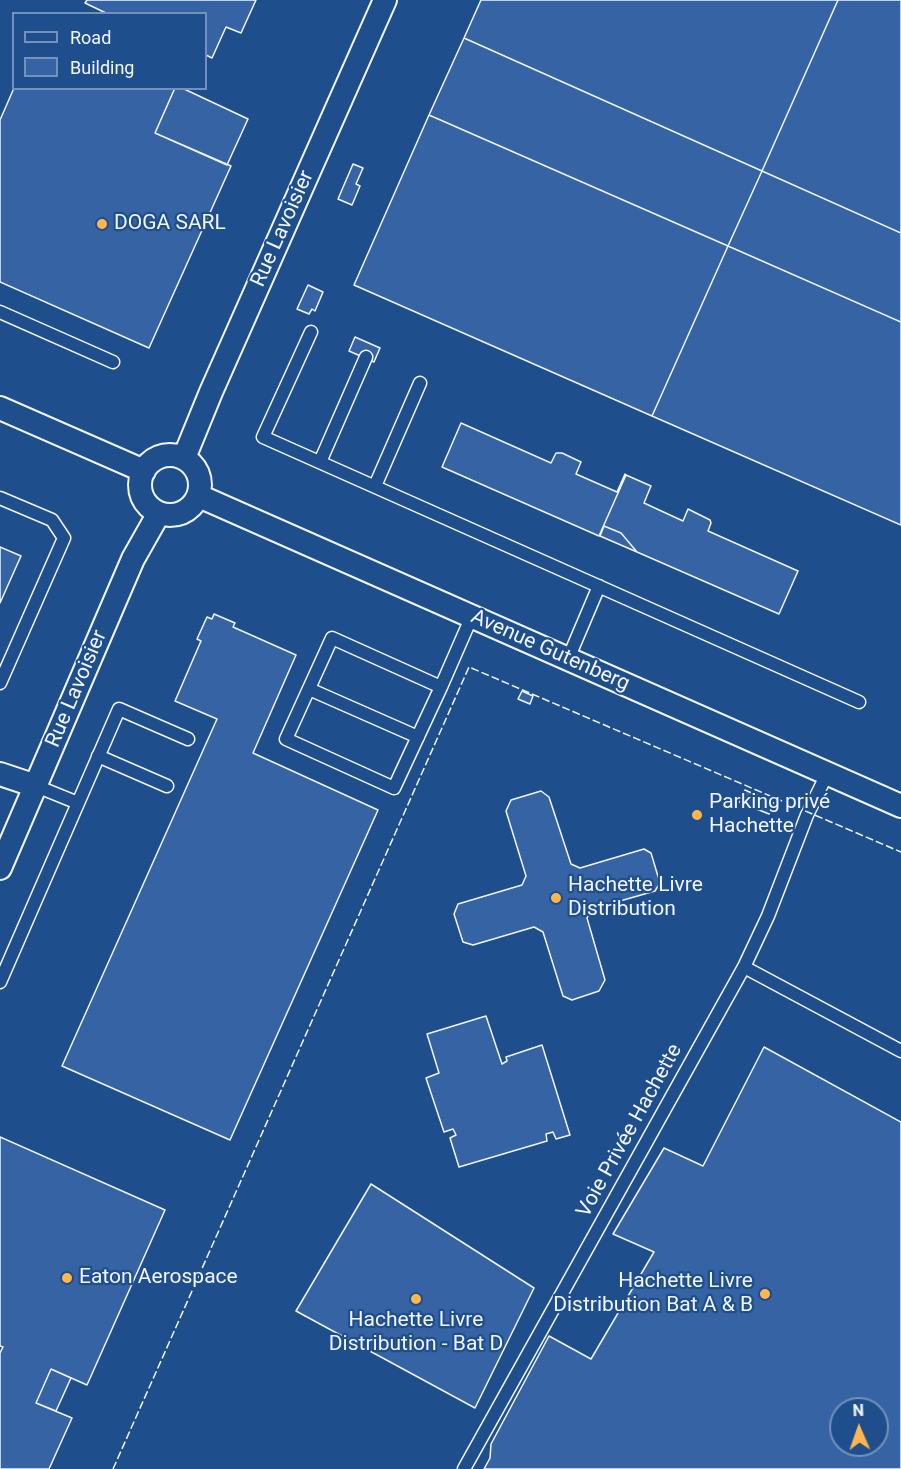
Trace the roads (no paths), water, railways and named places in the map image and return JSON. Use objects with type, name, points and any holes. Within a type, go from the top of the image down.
[{"type":"street","name":"Rue Lavoisier","points":[[184,458],[385,0]]},
{"type":"street","points":[[0,408],[144,471]]},
{"type":"street","points":[[175,455],[184,458],[191,463],[200,478],[199,496],[187,510],[178,514],[159,513],[144,500],[140,481],[144,471],[157,458],[175,455]]},
{"type":"street","name":"Avenue Gutenberg","points":[[199,496],[901,806]]},
{"type":"street","name":"Rue Lavoisier","points":[[0,868],[133,559],[159,513]]},
{"type":"street","points":[[0,774],[36,786]]},
{"type":"lane","points":[[0,312],[113,362]]},
{"type":"lane","points":[[311,332],[263,437],[859,702]]},
{"type":"lane","points":[[320,462],[366,357]]},
{"type":"lane","points":[[375,486],[420,383]]},
{"type":"lane","points":[[0,498],[52,520],[64,538],[0,683]]},
{"type":"lane","points":[[568,659],[599,586]]},
{"type":"lane","points":[[441,687],[332,638],[286,740],[394,788],[441,687],[472,616]]},
{"type":"lane","points":[[309,689],[418,736]]},
{"type":"lane","points":[[0,982],[119,709],[188,739]]},
{"type":"lane","points":[[98,756],[166,786]]},
{"type":"lane","name":"Voie Privée Hachette","points":[[464,1469],[744,967],[768,916],[807,815],[827,774]]},
{"type":"lane","points":[[36,786],[78,803]]},
{"type":"lane","points":[[744,967],[901,1051]]},
{"type":"place","name":"DOGA SARL","points":[[102,224]]},
{"type":"place","name":"Parking privé Hachette","points":[[697,815]]},
{"type":"place","name":"Hachette Livre Distribution","points":[[556,898]]},
{"type":"place","name":"Eaton Aerospace","points":[[67,1278]]},
{"type":"place","name":"Hachette Livre Distribution Bat A & B","points":[[765,1294]]},
{"type":"place","name":"Hachette Livre Distribution - Bat D","points":[[416,1299]]}]
